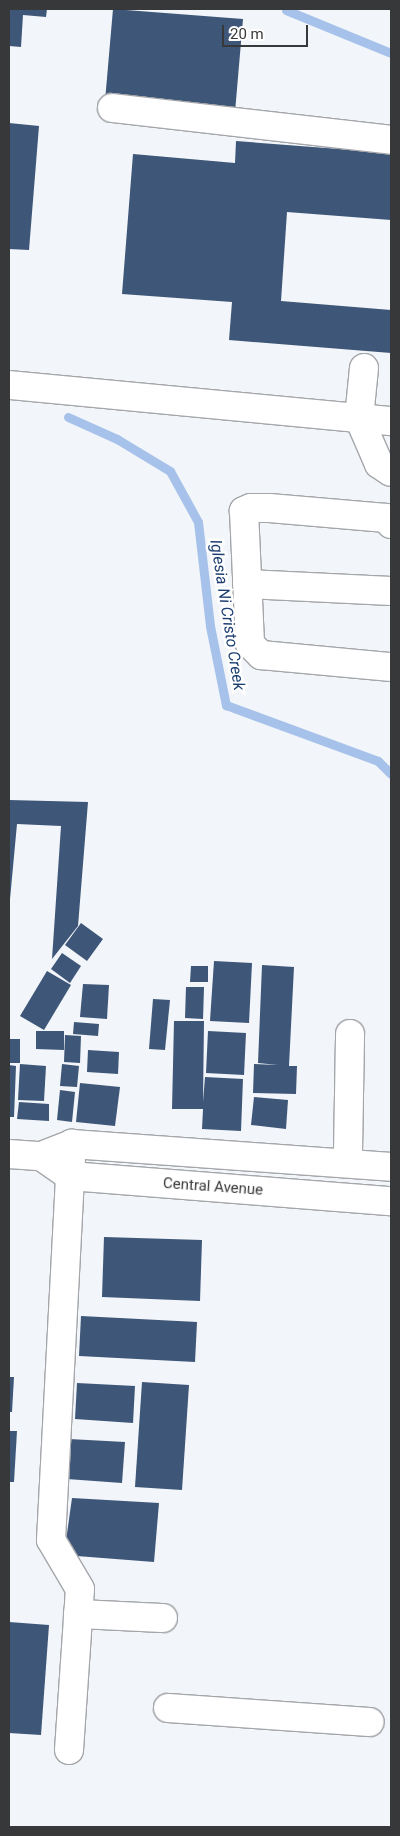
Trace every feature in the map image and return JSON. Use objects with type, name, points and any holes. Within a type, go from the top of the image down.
[{"type":"main road","points":[[112,108],[391,140]]},
{"type":"main road","points":[[364,368],[359,418],[379,464],[391,472]]},
{"type":"main road","points":[[9,385],[391,421]]},
{"type":"main road","points":[[391,524],[386,518],[250,508],[244,512],[250,644],[261,656],[391,667]]},
{"type":"main road","points":[[246,584],[391,591]]},
{"type":"main road","points":[[348,1152],[350,1034]]},
{"type":"main road","points":[[69,1750],[80,1589],[51,1540],[72,1144]]},
{"type":"main road","name":"Central Avenue","points":[[9,1154],[41,1156],[72,1144],[391,1166]]},
{"type":"main road","points":[[41,1156],[70,1176]]},
{"type":"main road","name":"Central Avenue","points":[[70,1176],[391,1201]]},
{"type":"main road","points":[[78,1614],[162,1618]]},
{"type":"main road","points":[[168,1708],[370,1722]]},
{"type":"building","points":[[9,9],[47,9],[46,17],[23,15],[21,47],[9,46]]},
{"type":"building","points":[[113,9],[243,19],[235,112],[105,101]]},
{"type":"building","points":[[9,123],[39,126],[29,250],[9,249]]},
{"type":"building","points":[[236,141],[391,153],[391,220],[287,212],[281,301],[391,310],[391,353],[229,340],[232,302],[122,294],[133,154],[235,163]]},
{"type":"building","points":[[9,800],[88,802],[78,926],[52,959],[61,826],[17,824],[9,910]]},
{"type":"building","points":[[81,923],[103,939],[87,961],[65,945]]},
{"type":"building","points":[[62,953],[81,966],[70,983],[51,969]]},
{"type":"building","points":[[214,961],[252,963],[249,1023],[210,1021]]},
{"type":"building","points":[[262,965],[294,967],[289,1066],[297,1066],[296,1094],[253,1093],[254,1064],[278,1065],[258,1063]]},
{"type":"building","points":[[191,966],[208,966],[208,982],[190,982]]},
{"type":"building","points":[[47,971],[71,985],[44,1030],[20,1016]]},
{"type":"building","points":[[83,984],[109,985],[107,1019],[80,1017]]},
{"type":"building","points":[[186,987],[204,987],[203,1019],[185,1018]]},
{"type":"building","points":[[153,999],[170,1000],[165,1050],[149,1049]]},
{"type":"building","points":[[174,1021],[204,1021],[203,1102],[205,1077],[243,1079],[241,1131],[202,1129],[203,1109],[172,1109]]},
{"type":"building","points":[[74,1022],[99,1024],[98,1036],[73,1034]]},
{"type":"building","points":[[36,1031],[64,1031],[64,1050],[36,1049]]},
{"type":"building","points":[[208,1031],[246,1033],[244,1075],[206,1073]]},
{"type":"building","points":[[65,1035],[81,1036],[80,1063],[64,1062]]},
{"type":"building","points":[[9,1039],[20,1039],[20,1063],[9,1063]]},
{"type":"building","points":[[88,1050],[119,1052],[118,1074],[87,1072]]},
{"type":"building","points":[[20,1064],[46,1066],[44,1101],[18,1100]]},
{"type":"building","points":[[62,1064],[79,1066],[77,1087],[60,1086]]},
{"type":"building","points":[[9,1065],[16,1066],[14,1117],[9,1117]]},
{"type":"building","points":[[80,1083],[120,1087],[115,1126],[76,1122]]},
{"type":"building","points":[[60,1090],[75,1092],[72,1122],[57,1120]]},
{"type":"building","points":[[254,1097],[288,1100],[286,1129],[251,1125]]},
{"type":"building","points":[[19,1102],[49,1104],[49,1121],[17,1119]]},
{"type":"building","points":[[104,1237],[202,1240],[200,1301],[102,1297]]},
{"type":"building","points":[[81,1316],[197,1322],[195,1362],[79,1356]]},
{"type":"building","points":[[9,1377],[14,1377],[12,1412],[9,1412]]},
{"type":"building","points":[[142,1382],[189,1385],[182,1490],[135,1487]]},
{"type":"building","points":[[77,1383],[135,1386],[133,1423],[75,1419]]},
{"type":"building","points":[[9,1431],[17,1431],[14,1482],[9,1482]]},
{"type":"building","points":[[69,1439],[125,1442],[122,1483],[67,1479]]},
{"type":"building","points":[[72,1498],[159,1503],[154,1562],[64,1555]]},
{"type":"building","points":[[9,1622],[49,1625],[41,1735],[9,1733]]},
{"type":"waterway","name":"Iglesia Ni Cristo Creek","points":[[286,10],[391,53]]},
{"type":"waterway","name":"Iglesia Ni Cristo Creek","points":[[68,417],[117,439],[170,471],[198,522],[210,626],[226,705],[378,761],[391,774]]}]
